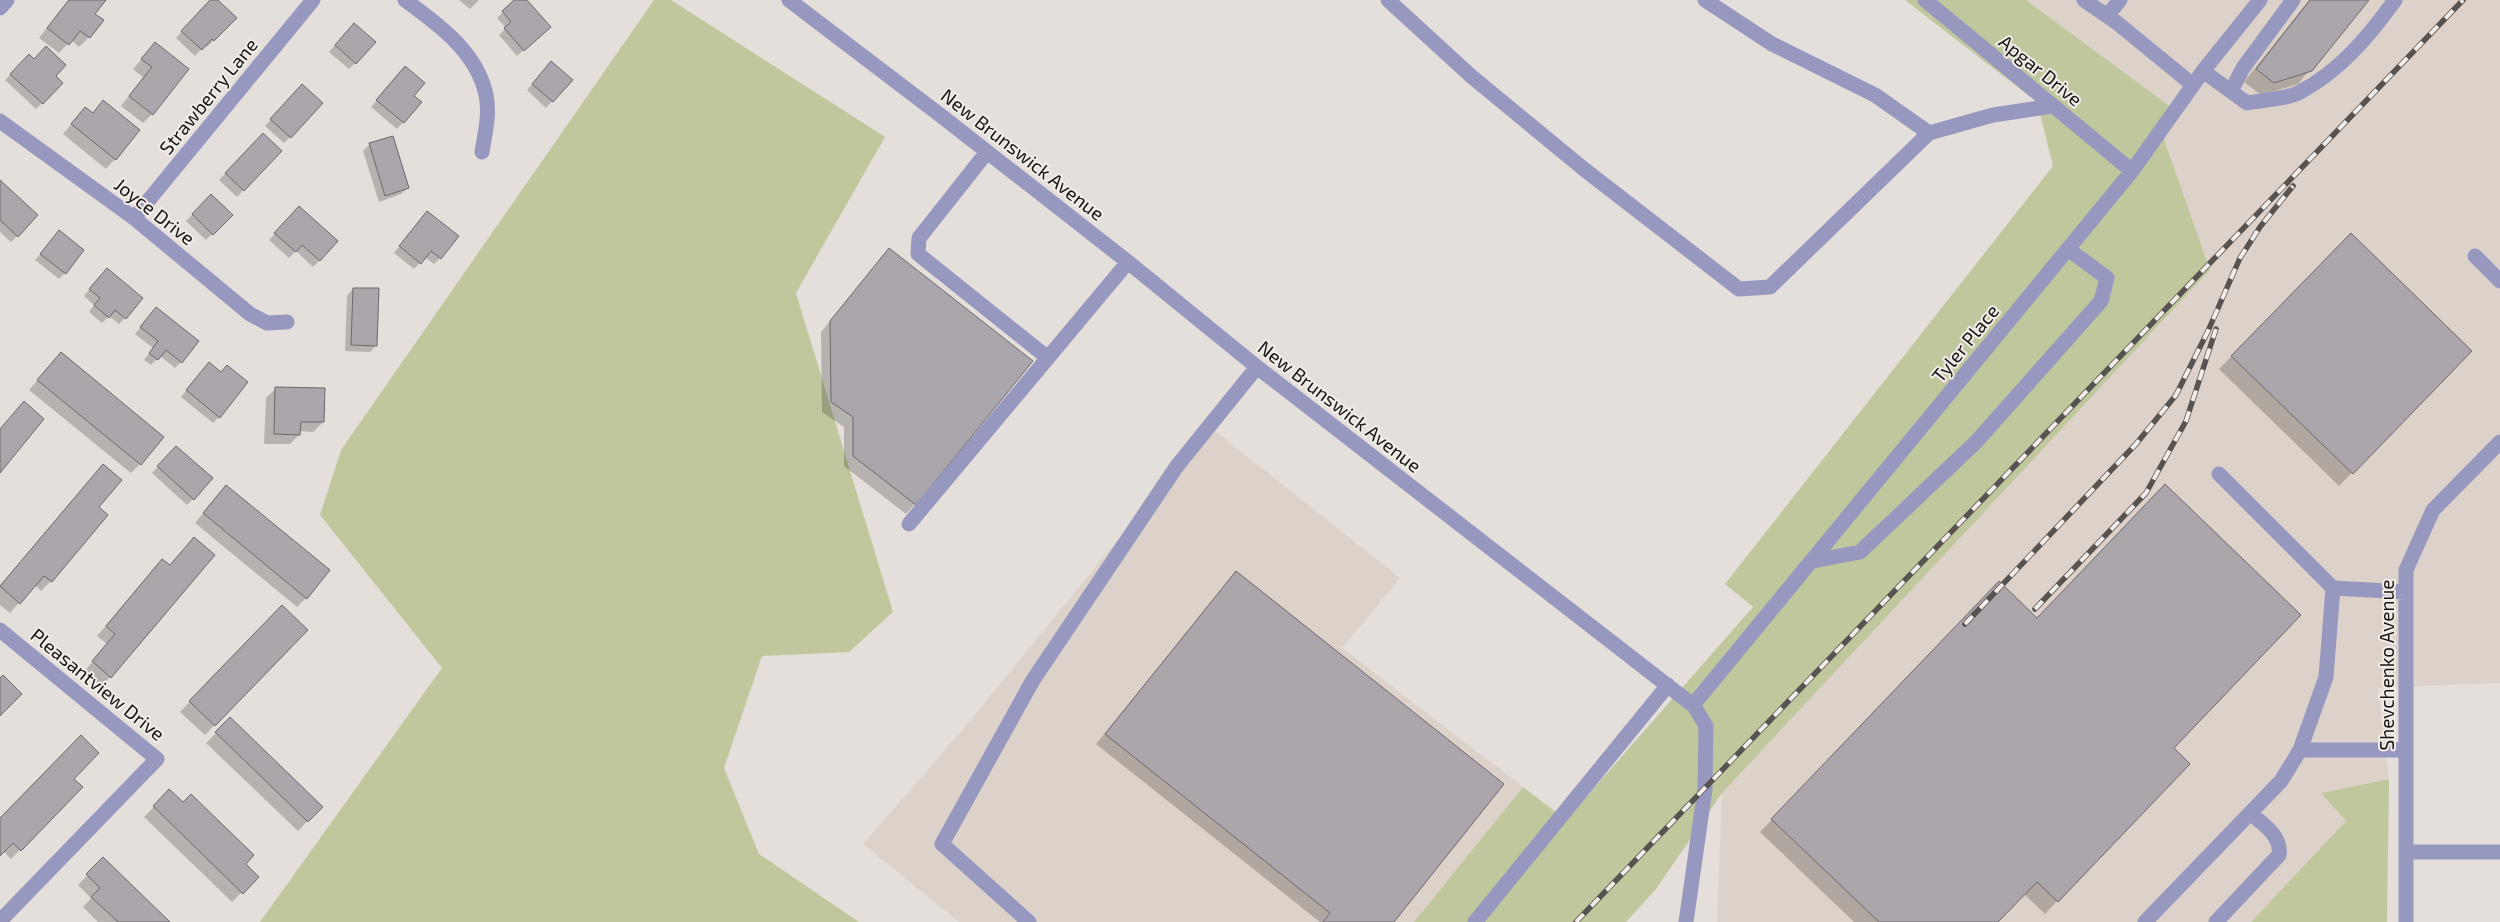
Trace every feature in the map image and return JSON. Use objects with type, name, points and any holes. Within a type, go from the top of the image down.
[{"type":"street","points":[[0,8],[7,0]]},
{"type":"street","name":"Strawberry Lane","points":[[134,218],[313,0]]},
{"type":"street","points":[[405,0],[453,38],[474,65],[486,94],[488,124],[482,152]]},
{"type":"street","name":"New Brunswick Avenue","points":[[789,0],[1128,262],[1257,367],[1693,704],[1706,726],[1704,788],[1686,922]]},
{"type":"street","points":[[1388,0],[1471,76],[1585,170],[1739,289],[1770,287],[1929,134],[1994,115],[2053,106]]},
{"type":"street","points":[[1705,0],[1772,44],[1874,94],[1929,134]]},
{"type":"street","name":"Apgar Drive","points":[[1925,0],[2132,171]]},
{"type":"street","points":[[2084,0],[2107,16],[2193,85]]},
{"type":"street","points":[[2107,16],[2120,0]]},
{"type":"street","name":"Tyler Place","points":[[1693,704],[1813,561],[2132,171],[2203,71],[2260,0]]},
{"type":"street","points":[[2232,91],[2243,68],[2293,0]]},
{"type":"street","points":[[2203,71],[2248,103],[2299,93],[2347,58],[2371,33],[2395,0]]},
{"type":"street","name":"Joyce Drive","points":[[0,121],[134,218],[250,314],[267,323],[287,322]]},
{"type":"street","points":[[987,152],[919,238],[918,254],[1048,358]]},
{"type":"street","points":[[1813,561],[1860,552],[1976,442],[2102,301],[2107,278],[2068,249]]},
{"type":"street","points":[[2475,256],[2500,280]]},
{"type":"street","points":[[909,524],[1128,262]]},
{"type":"street","points":[[1029,922],[942,844],[1033,680],[1177,466],[1257,367]]},
{"type":"street","name":"Shevchenko Avenue","points":[[2406,922],[2406,570],[2432,510],[2500,442]]},
{"type":"street","points":[[2219,474],[2334,588],[2406,592]]},
{"type":"street","points":[[2146,922],[2281,781],[2300,750],[2326,677],[2334,588]]},
{"type":"street","name":"Pleasantview Drive","points":[[0,630],[158,759],[0,921]]},
{"type":"street","points":[[1475,922],[1668,685]]},
{"type":"street","points":[[2300,750],[2406,750]]},
{"type":"street","points":[[2216,922],[2279,855],[2280,848],[2276,838],[2250,813]]},
{"type":"street","points":[[2406,852],[2500,852]]},
{"type":"shaded area","points":[[2026,0],[2500,0],[2500,683],[2378,688],[2389,779],[2321,793],[2346,821],[2251,922],[1717,922],[1722,793],[2210,270],[2161,131],[2179,113]]},
{"type":"shaded area","points":[[1210,427],[1400,578],[1342,648],[1523,787],[1414,922],[959,922],[863,844],[960,733]]},
{"type":"green space","points":[[654,0],[671,0],[885,137],[796,293],[893,612],[849,652],[762,656],[724,768],[759,854],[859,922],[260,922],[442,668],[320,515],[341,450]]},
{"type":"green space","points":[[1905,0],[2026,0],[2179,113],[2161,131],[2210,270],[1722,793],[1656,889],[1626,922],[1414,922],[1523,787],[1566,820],[1753,607],[1725,584],[2053,166],[2037,102]]},
{"type":"green space","points":[[2389,779],[2387,922],[2251,922],[2346,821],[2321,793]]},
{"type":"building","points":[[69,0],[106,0],[95,14],[104,20],[90,38],[80,31],[69,45],[47,28]]},
{"type":"building","points":[[210,0],[218,0],[237,18],[202,50],[181,31]]},
{"type":"building","points":[[514,0],[527,0],[551,27],[524,51],[504,28],[511,22],[502,11]]},
{"type":"building","points":[[2310,0],[2369,0],[2312,71],[2274,83],[2256,69]]},
{"type":"building","points":[[354,23],[376,42],[356,64],[335,45]]},
{"type":"building","points":[[155,42],[189,69],[153,115],[129,96],[152,67],[141,59]]},
{"type":"building","points":[[46,46],[66,65],[56,76],[63,83],[43,104],[10,74],[29,54],[34,59]]},
{"type":"building","points":[[551,61],[573,80],[553,102],[532,84]]},
{"type":"building","points":[[405,66],[425,83],[414,96],[422,102],[404,123],[376,100]]},
{"type":"building","points":[[302,84],[323,103],[291,138],[270,119]]},
{"type":"building","points":[[103,100],[140,130],[116,160],[71,124],[85,107],[93,113]]},
{"type":"building","points":[[263,133],[282,151],[244,191],[225,173]]},
{"type":"building","points":[[393,136],[409,188],[385,196],[369,143]]},
{"type":"building","points":[[0,180],[38,215],[18,237],[0,220]]},
{"type":"building","points":[[211,194],[233,215],[213,235],[192,214]]},
{"type":"building","points":[[299,206],[338,241],[320,261],[302,245],[296,252],[274,233]]},
{"type":"building","points":[[427,211],[459,236],[441,259],[431,251],[421,264],[399,246]]},
{"type":"building","points":[[59,230],[84,250],[66,274],[40,254]]},
{"type":"building","points":[[2351,233],[2472,351],[2353,474],[2231,356]]},
{"type":"building","points":[[889,248],[1033,361],[916,505],[853,456],[853,417],[831,402],[830,321]]},
{"type":"building","points":[[107,268],[143,298],[126,319],[115,310],[109,318],[94,305],[100,298],[89,289]]},
{"type":"building","points":[[353,288],[379,288],[377,346],[351,345]]},
{"type":"building","points":[[156,307],[199,341],[182,363],[166,350],[158,360],[149,353],[158,341],[140,327]]},
{"type":"building","points":[[61,352],[164,437],[141,465],[37,380]]},
{"type":"building","points":[[209,362],[221,372],[227,365],[248,382],[220,418],[186,390]]},
{"type":"building","points":[[275,387],[325,388],[324,422],[301,422],[300,435],[274,434]]},
{"type":"building","points":[[24,401],[44,419],[0,473],[0,429]]},
{"type":"building","points":[[176,446],[213,478],[194,500],[157,466]]},
{"type":"building","points":[[103,464],[122,480],[99,507],[108,515],[52,582],[44,576],[20,604],[0,586]]},
{"type":"building","points":[[2165,484],[2301,615],[2174,748],[2190,764],[2058,902],[2037,882],[1998,922],[1879,922],[1771,819],[1999,581],[2037,618]]},
{"type":"building","points":[[226,485],[330,570],[307,599],[203,513]]},
{"type":"building","points":[[194,537],[215,555],[111,678],[92,661],[115,634],[106,626],[162,559],[170,565]]},
{"type":"building","points":[[1236,571],[1504,784],[1394,922],[1323,922],[1330,913],[1105,734]]},
{"type":"building","points":[[282,605],[308,630],[215,726],[189,701]]},
{"type":"building","points":[[3,675],[22,694],[0,716],[0,678]]},
{"type":"building","points":[[230,717],[323,807],[308,822],[215,732]]},
{"type":"building","points":[[81,735],[99,753],[74,779],[83,787],[21,851],[13,843],[0,856],[0,818]]},
{"type":"building","points":[[169,789],[183,802],[191,794],[254,855],[246,864],[259,877],[243,894],[153,806]]},
{"type":"building","points":[[103,857],[170,922],[118,922],[91,897],[100,888],[86,874]]},
{"type":"railway","points":[[1576,922],[2463,0]]},
{"type":"railway","points":[[1965,624],[2136,444],[2176,395],[2208,331],[2240,258],[2260,227],[2293,186]]},
{"type":"railway","points":[[2035,609],[2146,493],[2186,421],[2216,329]]}]
